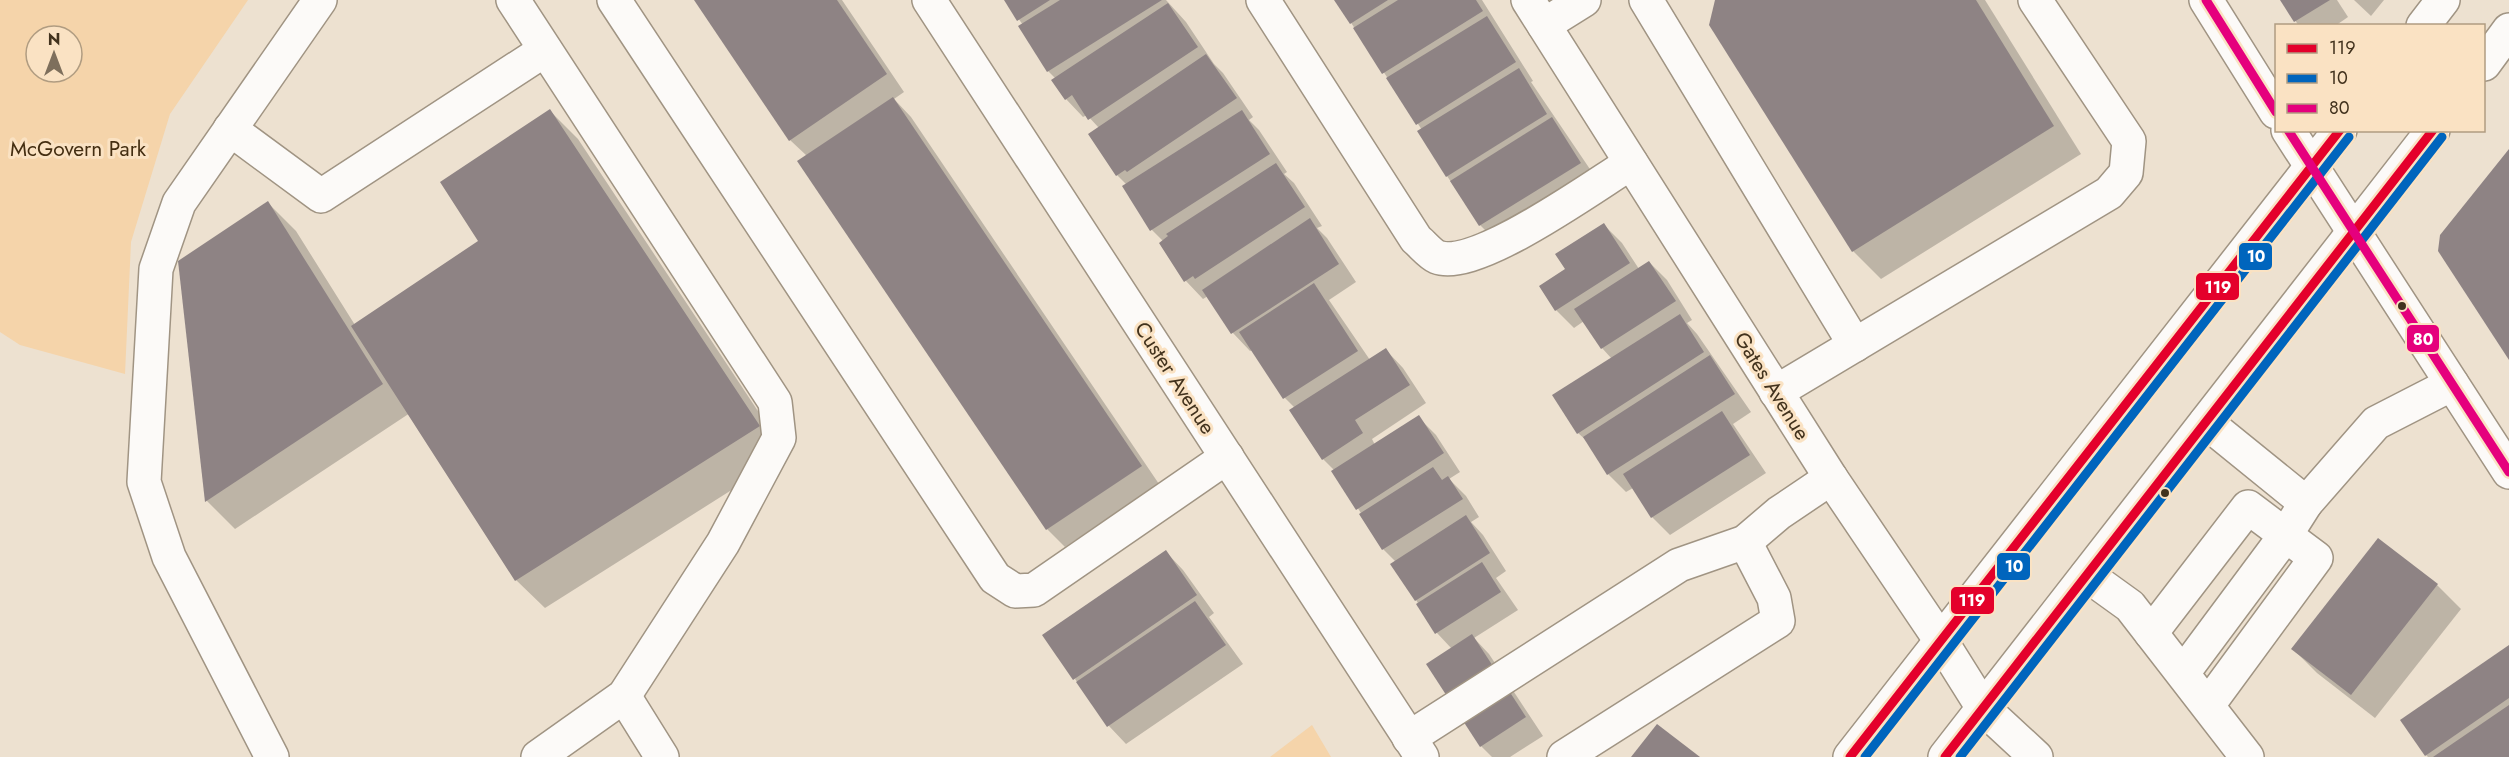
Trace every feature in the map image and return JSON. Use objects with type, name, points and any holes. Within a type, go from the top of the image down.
[{"type":"street","points":[[272,757],[170,557],[144,482],[156,269],[179,203],[320,0]]},
{"type":"street","points":[[513,0],[775,402],[779,438],[723,543],[624,696],[538,757]]},
{"type":"street","points":[[614,0],[995,578],[1015,591],[1034,590],[1227,457]]},
{"type":"street","name":"Custer Avenue","points":[[929,0],[1415,747]]},
{"type":"street","points":[[1263,0],[1416,239],[1437,257],[1459,257],[1504,243],[1631,163]]},
{"type":"street","points":[[1536,13],[1584,0]]},
{"type":"street","points":[[1646,0],[1855,345]]},
{"type":"street","points":[[1776,392],[2109,193],[2127,173],[2129,141],[2035,0]]},
{"type":"street","points":[[2206,0],[2275,109]]},
{"type":"street","points":[[2425,24],[2443,0]]},
{"type":"street","name":"Gates Avenue","points":[[1536,13],[1831,478],[1941,641],[1983,708],[2036,757]]},
{"type":"street","points":[[2485,63],[2509,30]]},
{"type":"street","points":[[230,129],[321,195],[545,50]]},
{"type":"street","points":[[2290,132],[2509,472]]},
{"type":"street","points":[[1850,757],[2338,132]]},
{"type":"street","points":[[1945,757],[2431,132]]},
{"type":"street","points":[[2182,673],[2285,536],[2306,503],[2376,423],[2452,384]]},
{"type":"street","points":[[2206,422],[2306,503]]},
{"type":"street","points":[[1415,747],[1679,565],[1745,542],[1779,513],[1831,478]]},
{"type":"street","points":[[2151,633],[2248,507],[2316,558],[2208,705]]},
{"type":"street","points":[[1564,757],[1778,621],[1774,598],[1745,542]]},
{"type":"street","points":[[2086,575],[2130,606],[2247,757]]},
{"type":"street","points":[[624,696],[662,757]]},
{"type":"green space","name":"McGovern Park","points":[[0,0],[248,0],[170,114],[131,242],[125,374],[20,345],[0,332]]},
{"type":"green space","points":[[1312,725],[1331,757],[1270,757]]},
{"type":"building","points":[[694,0],[837,0],[887,74],[789,141]]},
{"type":"building","points":[[1004,0],[1050,0],[1017,21]]},
{"type":"building","points":[[1060,0],[1162,0],[1047,72],[1018,26]]},
{"type":"building","points":[[1334,0],[1388,0],[1350,24]]},
{"type":"building","points":[[1398,0],[1476,0],[1483,11],[1382,74],[1353,28]]},
{"type":"building","points":[[1715,0],[1976,0],[2054,126],[1852,252],[1709,25]]},
{"type":"building","points":[[2280,0],[2330,0],[2294,22]]},
{"type":"building","points":[[1168,3],[1198,47],[1088,120],[1072,95],[1065,100],[1051,80]]},
{"type":"building","points":[[1487,16],[1516,62],[1416,125],[1386,78]]},
{"type":"building","points":[[1206,54],[1237,98],[1127,172],[1125,170],[1116,176],[1088,134]]},
{"type":"building","points":[[1519,68],[1547,114],[1446,177],[1417,131]]},
{"type":"building","points":[[893,97],[1142,466],[1046,530],[797,161]]},
{"type":"building","points":[[550,109],[760,426],[515,581],[351,326],[478,241],[440,182]]},
{"type":"building","points":[[1242,110],[1270,154],[1150,231],[1122,186]]},
{"type":"building","points":[[1552,117],[1581,163],[1479,226],[1450,181]]},
{"type":"building","points":[[2509,149],[2509,360],[2438,251],[2440,235]]},
{"type":"building","points":[[1276,163],[1305,207],[1195,279],[1193,276],[1184,282],[1159,243],[1168,236],[1166,234]]},
{"type":"building","points":[[268,201],[383,384],[205,502],[178,261]]},
{"type":"building","points":[[1310,218],[1339,264],[1231,334],[1202,290]]},
{"type":"building","points":[[1604,223],[1630,263],[1555,311],[1539,286],[1565,269],[1555,254]]},
{"type":"building","points":[[1649,261],[1676,301],[1601,349],[1574,309]]},
{"type":"building","points":[[1314,283],[1358,351],[1283,399],[1239,332]]},
{"type":"building","points":[[1680,314],[1704,352],[1577,434],[1552,395]]},
{"type":"building","points":[[1386,348],[1410,385],[1355,420],[1363,433],[1322,460],[1289,410]]},
{"type":"building","points":[[1710,355],[1735,394],[1607,475],[1583,437]]},
{"type":"building","points":[[1722,411],[1750,455],[1651,518],[1623,474]]},
{"type":"building","points":[[1419,415],[1444,453],[1356,510],[1331,471]]},
{"type":"building","points":[[1433,467],[1442,480],[1448,476],[1463,499],[1382,550],[1359,514]]},
{"type":"building","points":[[1466,515],[1490,553],[1415,601],[1390,564]]},
{"type":"building","points":[[2378,538],[2438,584],[2351,695],[2291,649]]},
{"type":"building","points":[[1166,550],[1197,595],[1073,680],[1042,635]]},
{"type":"building","points":[[1482,562],[1501,592],[1435,634],[1416,604]]},
{"type":"building","points":[[1195,601],[1226,645],[1107,727],[1076,682]]},
{"type":"building","points":[[1472,634],[1526,717],[1480,747],[1426,664]]},
{"type":"building","points":[[2509,645],[2509,698],[2425,756],[2400,720]]},
{"type":"building","points":[[2509,705],[2509,757],[2433,757]]},
{"type":"building","points":[[1657,724],[1700,757],[1631,757]]},
{"type":"transit line","name":"80","points":[[2206,0],[2275,110]]},
{"type":"transit line","name":"80","points":[[2289,132],[2509,472]]},
{"type":"transit line","name":"119","points":[[1850,757],[2338,132]]},
{"type":"transit line","name":"119","points":[[1945,757],[2431,132]]},
{"type":"transit line","name":"10","points":[[1865,757],[2349,137]]},
{"type":"transit line","name":"10","points":[[1960,757],[2442,137]]}]
